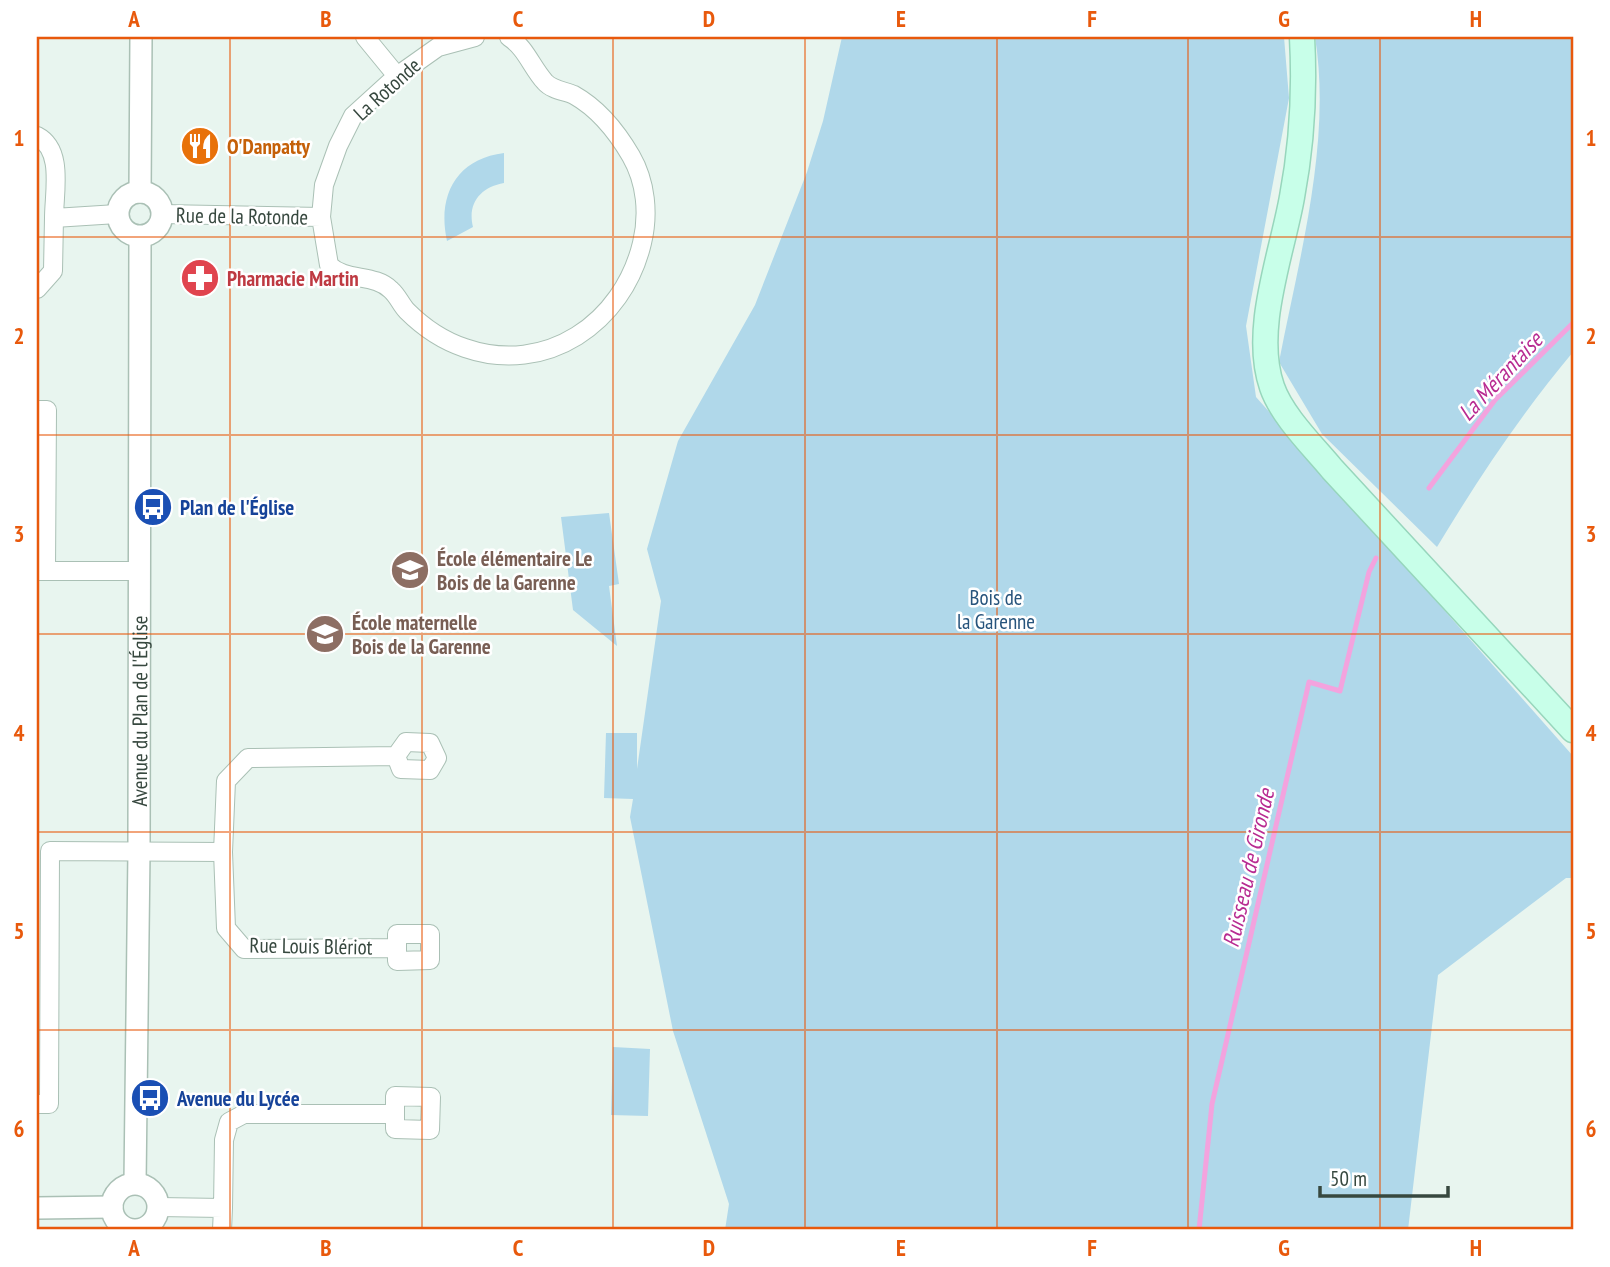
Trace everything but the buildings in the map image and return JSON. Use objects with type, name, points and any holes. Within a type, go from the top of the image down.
[{"type":"main road","points":[[1302,37],[1302,131],[1266,328],[1267,361],[1272,387],[1296,425],[1332,469],[1573,730]]},
{"type":"street","points":[[140,192],[141,37]]},
{"type":"street","points":[[365,37],[397,76]]},
{"type":"street","name":"La Rotonde","points":[[475,37],[438,47],[397,76],[353,116],[338,146],[324,185],[321,217],[329,265],[334,271],[381,283],[392,290],[406,310],[426,327],[465,348],[488,354],[526,354],[552,349],[573,339],[594,325],[610,309],[633,274],[645,233],[646,216],[642,182],[627,150],[597,111],[574,95],[547,85],[517,43],[509,37]]},
{"type":"street","points":[[37,136],[44,139],[54,154],[53,271],[37,289]]},
{"type":"street","points":[[140,192],[153,196],[161,207],[162,214],[158,228],[153,233],[140,237],[132,236],[121,227],[117,214],[127,196],[140,192]]},
{"type":"street","points":[[54,218],[117,214]]},
{"type":"street","name":"Rue de la Rotonde","points":[[162,214],[321,217]]},
{"type":"street","name":"Avenue du Plan de l'Église","points":[[135,1183],[139,851],[140,237]]},
{"type":"street","points":[[37,410],[47,410],[41,572],[138,571]]},
{"type":"street","name":"Rue Louis Blériot","points":[[396,756],[248,758],[226,781],[223,852],[226,928],[244,949],[397,948]]},
{"type":"street","points":[[37,1104],[48,1104],[43,933],[51,850],[223,852]]},
{"type":"street","points":[[222,1230],[224,1140],[229,1122],[244,1114],[395,1114]]},
{"type":"street","points":[[135,1183],[154,1193],[159,1207],[149,1226],[135,1230],[117,1220],[112,1207],[113,1200],[122,1188],[135,1183]]},
{"type":"street","points":[[37,1208],[112,1207]]},
{"type":"street","points":[[159,1207],[223,1208]]},
{"type":"green space","name":"Bois de la Garenne","points":[[842,37],[1284,37],[1289,98],[1246,326],[1256,397],[1573,756],[1573,878],[1566,878],[1438,975],[1408,1230],[725,1230],[729,1204],[673,1031],[630,817],[633,799],[604,798],[606,733],[637,733],[637,769],[661,601],[647,549],[678,441],[755,305],[807,172],[823,121]]},
{"type":"green space","points":[[1315,37],[1573,37],[1573,352],[1501,447],[1437,547],[1322,434],[1279,362],[1304,241],[1316,159],[1319,77]]},
{"type":"green space","points":[[504,153],[504,183],[489,188],[478,198],[472,211],[473,227],[447,241],[445,209],[454,182],[473,163]]},
{"type":"green space","points":[[609,513],[619,584],[609,586],[617,646],[573,610],[561,517]]},
{"type":"green space","points":[[613,1047],[650,1049],[648,1116],[611,1115]]},
{"type":"waterway","name":"La Mérantaise","points":[[1429,488],[1495,400],[1573,323]]},
{"type":"waterway","name":"Ruisseau de Gironde","points":[[1199,1230],[1212,1104],[1309,682],[1340,691],[1369,572],[1376,558]]},
{"type":"place","name":"O'Danpatty","points":[[200,146]]},
{"type":"place","name":"Pharmacie Martin","points":[[200,278]]},
{"type":"place","name":"Plan de l'Église","points":[[153,507]]},
{"type":"place","name":"École élémentaire Le Bois de la Garenne","points":[[410,570]]},
{"type":"place","name":"École maternelle Bois de la Garenne","points":[[325,634]]},
{"type":"place","name":"Avenue du Lycée","points":[[150,1098]]}]
